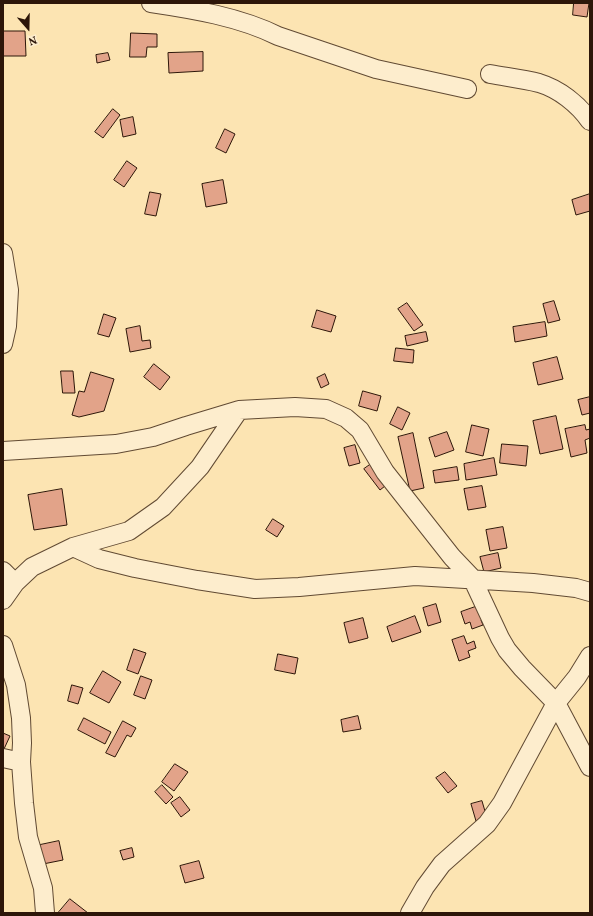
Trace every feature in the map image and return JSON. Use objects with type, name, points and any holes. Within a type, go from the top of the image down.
[{"type":"street","points":[[151,3],[196,10],[264,29],[278,36],[376,69],[467,89]]},
{"type":"street","points":[[490,74],[539,83],[560,93],[583,112],[590,121]]},
{"type":"street","points":[[3,253],[9,290],[7,326],[3,344]]},
{"type":"street","points":[[3,451],[116,444],[153,437],[239,410],[295,407],[326,409],[346,418],[360,430],[385,472],[452,557],[472,578],[507,650],[522,668],[556,703],[590,767]]},
{"type":"street","points":[[3,600],[9,577],[73,547],[129,531],[163,507],[200,467],[239,410]]},
{"type":"street","points":[[73,547],[99,559],[135,568],[255,589],[299,587],[415,576],[472,578],[533,583],[576,588],[590,592]]},
{"type":"street","points":[[3,645],[16,685],[21,724],[21,762],[28,837],[43,888],[45,913]]},
{"type":"street","points":[[410,913],[425,887],[442,864],[487,824],[502,803],[556,703],[577,677],[590,656]]},
{"type":"street","points":[[3,758],[21,762]]},
{"type":"building","points":[[574,3],[589,3],[587,17],[573,15]]},
{"type":"building","points":[[3,31],[25,31],[26,56],[3,56]]},
{"type":"building","points":[[131,33],[157,34],[157,47],[147,47],[146,57],[130,57]]},
{"type":"building","points":[[203,52],[203,71],[169,73],[168,53]]},
{"type":"building","points":[[108,53],[110,60],[97,63],[96,55]]},
{"type":"building","points":[[113,109],[120,115],[103,138],[95,132]]},
{"type":"building","points":[[133,117],[136,134],[123,137],[120,120]]},
{"type":"building","points":[[225,129],[235,134],[226,153],[216,148]]},
{"type":"building","points":[[127,161],[137,168],[124,187],[114,180]]},
{"type":"building","points":[[223,180],[227,203],[206,207],[202,184]]},
{"type":"building","points":[[150,192],[161,194],[156,216],[145,214]]},
{"type":"building","points":[[590,194],[590,211],[576,215],[572,200]]},
{"type":"building","points":[[554,301],[560,320],[548,323],[543,304]]},
{"type":"building","points":[[407,303],[423,325],[414,331],[398,309]]},
{"type":"building","points":[[317,310],[336,316],[331,332],[312,327]]},
{"type":"building","points":[[104,314],[116,318],[109,337],[98,334]]},
{"type":"building","points":[[545,322],[547,336],[515,342],[513,327]]},
{"type":"building","points":[[140,326],[142,341],[150,340],[151,348],[130,352],[126,329]]},
{"type":"building","points":[[426,332],[428,341],[407,346],[405,336]]},
{"type":"building","points":[[396,348],[414,350],[413,363],[394,361]]},
{"type":"building","points":[[557,357],[563,379],[538,385],[533,363]]},
{"type":"building","points":[[154,364],[170,377],[160,390],[144,377]]},
{"type":"building","points":[[61,371],[73,371],[75,393],[63,393]]},
{"type":"building","points":[[91,372],[114,379],[104,411],[79,417],[72,415],[79,391],[84,392]]},
{"type":"building","points":[[325,374],[329,384],[321,388],[317,378]]},
{"type":"building","points":[[363,391],[381,396],[377,411],[359,406]]},
{"type":"building","points":[[590,397],[590,413],[582,415],[578,400]]},
{"type":"building","points":[[398,407],[410,413],[402,430],[390,424]]},
{"type":"building","points":[[556,416],[563,449],[540,454],[533,421]]},
{"type":"building","points":[[472,425],[489,429],[483,456],[466,452]]},
{"type":"building","points":[[585,425],[586,430],[590,429],[590,438],[585,440],[587,453],[571,457],[565,429]]},
{"type":"building","points":[[447,432],[454,450],[435,457],[429,438]]},
{"type":"building","points":[[413,433],[424,488],[410,491],[398,437]]},
{"type":"building","points":[[502,444],[528,446],[526,466],[500,463]]},
{"type":"building","points":[[355,445],[360,463],[349,466],[344,448]]},
{"type":"building","points":[[494,458],[497,475],[466,480],[464,464]]},
{"type":"building","points":[[374,462],[390,482],[380,490],[364,469]]},
{"type":"building","points":[[457,467],[459,480],[435,483],[433,471]]},
{"type":"building","points":[[482,486],[486,507],[468,510],[464,489]]},
{"type":"building","points":[[62,489],[67,525],[34,530],[28,495]]},
{"type":"building","points":[[273,519],[284,526],[277,537],[266,530]]},
{"type":"building","points":[[503,527],[507,548],[490,551],[486,530]]},
{"type":"building","points":[[498,553],[501,568],[484,572],[480,557]]},
{"type":"building","points":[[436,604],[441,622],[428,626],[423,608]]},
{"type":"building","points":[[478,606],[483,619],[481,620],[483,625],[472,629],[470,622],[465,624],[461,612]]},
{"type":"building","points":[[415,616],[421,632],[392,642],[387,627]]},
{"type":"building","points":[[363,618],[368,638],[349,643],[344,623]]},
{"type":"building","points":[[464,636],[467,644],[474,641],[476,648],[468,651],[470,657],[459,661],[452,640]]},
{"type":"building","points":[[134,649],[146,653],[138,674],[127,670]]},
{"type":"building","points":[[278,654],[298,658],[295,674],[275,670]]},
{"type":"building","points":[[103,671],[121,682],[109,703],[90,693]]},
{"type":"building","points":[[141,676],[152,680],[145,699],[134,695]]},
{"type":"building","points":[[72,685],[83,688],[78,704],[68,701]]},
{"type":"building","points":[[358,716],[361,729],[343,732],[341,720]]},
{"type":"building","points":[[84,718],[111,732],[105,744],[78,730]]},
{"type":"building","points":[[123,721],[136,728],[131,737],[127,735],[115,757],[106,753]]},
{"type":"building","points":[[3,733],[10,736],[4,749],[3,748]]},
{"type":"building","points":[[175,764],[188,772],[174,791],[162,782]]},
{"type":"building","points":[[445,772],[457,786],[448,793],[436,778]]},
{"type":"building","points":[[162,785],[173,797],[166,804],[155,792]]},
{"type":"building","points":[[180,797],[190,810],[181,817],[171,803]]},
{"type":"building","points":[[482,801],[487,818],[476,821],[471,804]]},
{"type":"building","points":[[59,841],[63,860],[43,864],[40,845]]},
{"type":"building","points":[[132,848],[134,857],[123,860],[120,851]]},
{"type":"building","points":[[199,861],[204,878],[185,883],[180,866]]},
{"type":"building","points":[[70,899],[88,913],[60,913],[59,912]]}]
